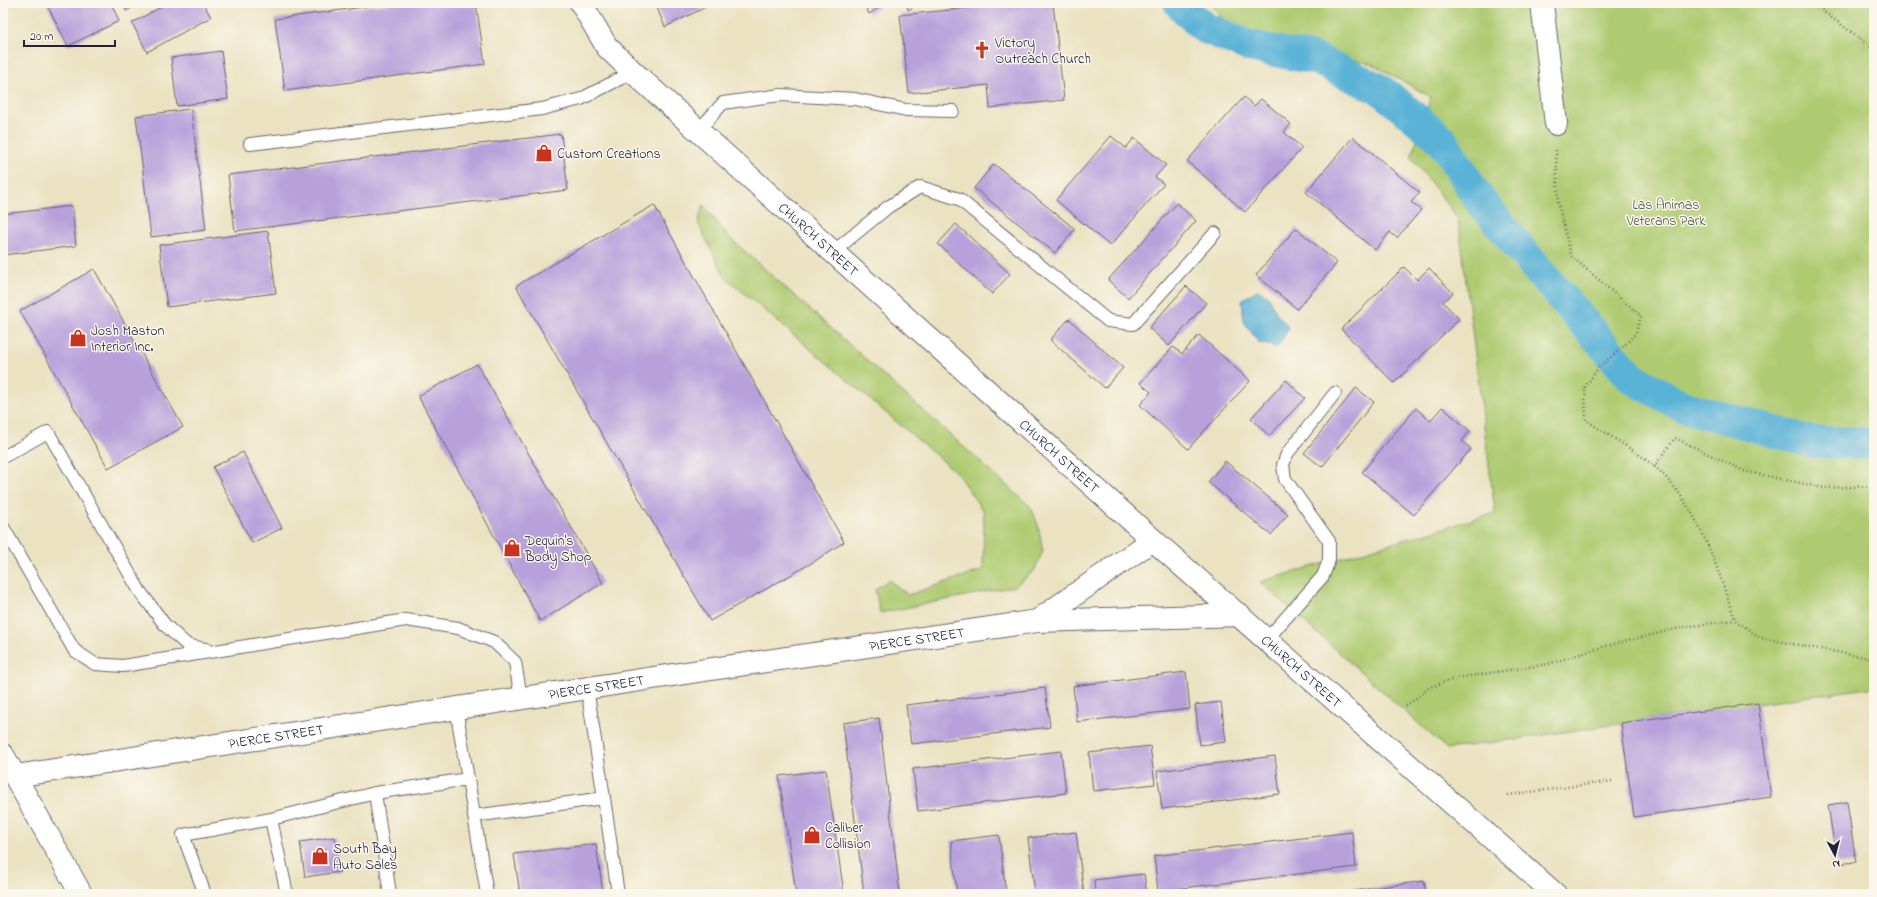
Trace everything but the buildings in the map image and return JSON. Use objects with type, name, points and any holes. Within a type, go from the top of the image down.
[{"type":"street","name":"CHURCH STREET","points":[[581,3],[607,47],[633,72],[1153,540],[1240,615],[1555,894]]},
{"type":"street","points":[[1542,3],[1556,124]]},
{"type":"street","name":"PIERCE STREET","points":[[15,776],[521,698],[1037,621],[1153,540]]},
{"type":"street","points":[[1037,621],[1240,615]]},
{"type":"street","points":[[3,755],[81,894]]},
{"type":"lane","points":[[250,144],[542,109],[581,99],[633,72]]},
{"type":"lane","points":[[698,131],[723,102],[780,95],[855,99],[906,110],[953,111]]},
{"type":"lane","points":[[833,252],[888,207],[920,187],[959,199],[1108,321],[1133,324],[1215,234]]},
{"type":"lane","points":[[1267,639],[1323,576],[1329,560],[1329,541],[1285,479],[1283,466],[1287,454],[1335,393]]},
{"type":"lane","points":[[3,457],[48,432],[139,590],[165,625],[187,645],[213,650]]},
{"type":"lane","points":[[3,527],[74,650],[95,664],[123,666],[213,650],[406,620],[458,628],[494,642],[514,662],[521,698]]},
{"type":"lane","points":[[587,688],[618,894]]},
{"type":"lane","points":[[456,708],[487,894]]},
{"type":"lane","points":[[205,894],[183,835],[271,819],[375,793],[468,779]]},
{"type":"lane","points":[[375,793],[390,894]]},
{"type":"lane","points":[[474,816],[604,798]]},
{"type":"lane","points":[[271,819],[287,894]]},
{"type":"path","points":[[1812,3],[1874,49]]},
{"type":"path","points":[[1556,124],[1558,202],[1571,256],[1641,316],[1636,333],[1622,348],[1598,368],[1585,387],[1586,420],[1654,467],[1677,492],[1703,533],[1722,581],[1735,620],[1761,638],[1874,659]]},
{"type":"path","points":[[1654,467],[1675,438],[1744,471],[1824,488],[1874,486]]},
{"type":"path","points":[[1406,706],[1430,687],[1457,678],[1535,666],[1684,627],[1735,620]]},
{"type":"path","points":[[1508,795],[1612,781]]},
{"type":"green space","name":"Las Animas Veterans Park","points":[[1210,3],[1874,3],[1874,687],[1447,749],[1260,582],[1495,513],[1458,218],[1411,157],[1431,97],[1372,64],[1257,37],[1223,20]]},
{"type":"green space","points":[[703,205],[730,238],[1031,507],[1038,525],[1043,551],[1034,571],[1015,586],[880,613],[875,589],[889,580],[908,595],[983,570],[984,512],[956,472],[725,277],[698,223]]},
{"type":"water","points":[[1257,290],[1268,296],[1277,314],[1289,328],[1277,347],[1259,343],[1244,322],[1242,300]]},
{"type":"waterway","points":[[1179,3],[1203,27],[1249,46],[1316,59],[1381,90],[1441,139],[1479,199],[1538,270],[1632,378],[1684,407],[1812,442],[1874,443]]},
{"type":"place","name":"Victory Outreach Church","points":[[982,50]]},
{"type":"place","name":"Custom Creations","points":[[544,153]]},
{"type":"place","name":"Josh Maston Interior Inc.","points":[[78,338]]},
{"type":"place","name":"Dequin's Body Shop","points":[[512,548]]},
{"type":"place","name":"Caliber Collision","points":[[812,835]]},
{"type":"place","name":"South Bay Auto Sales","points":[[320,856]]}]
